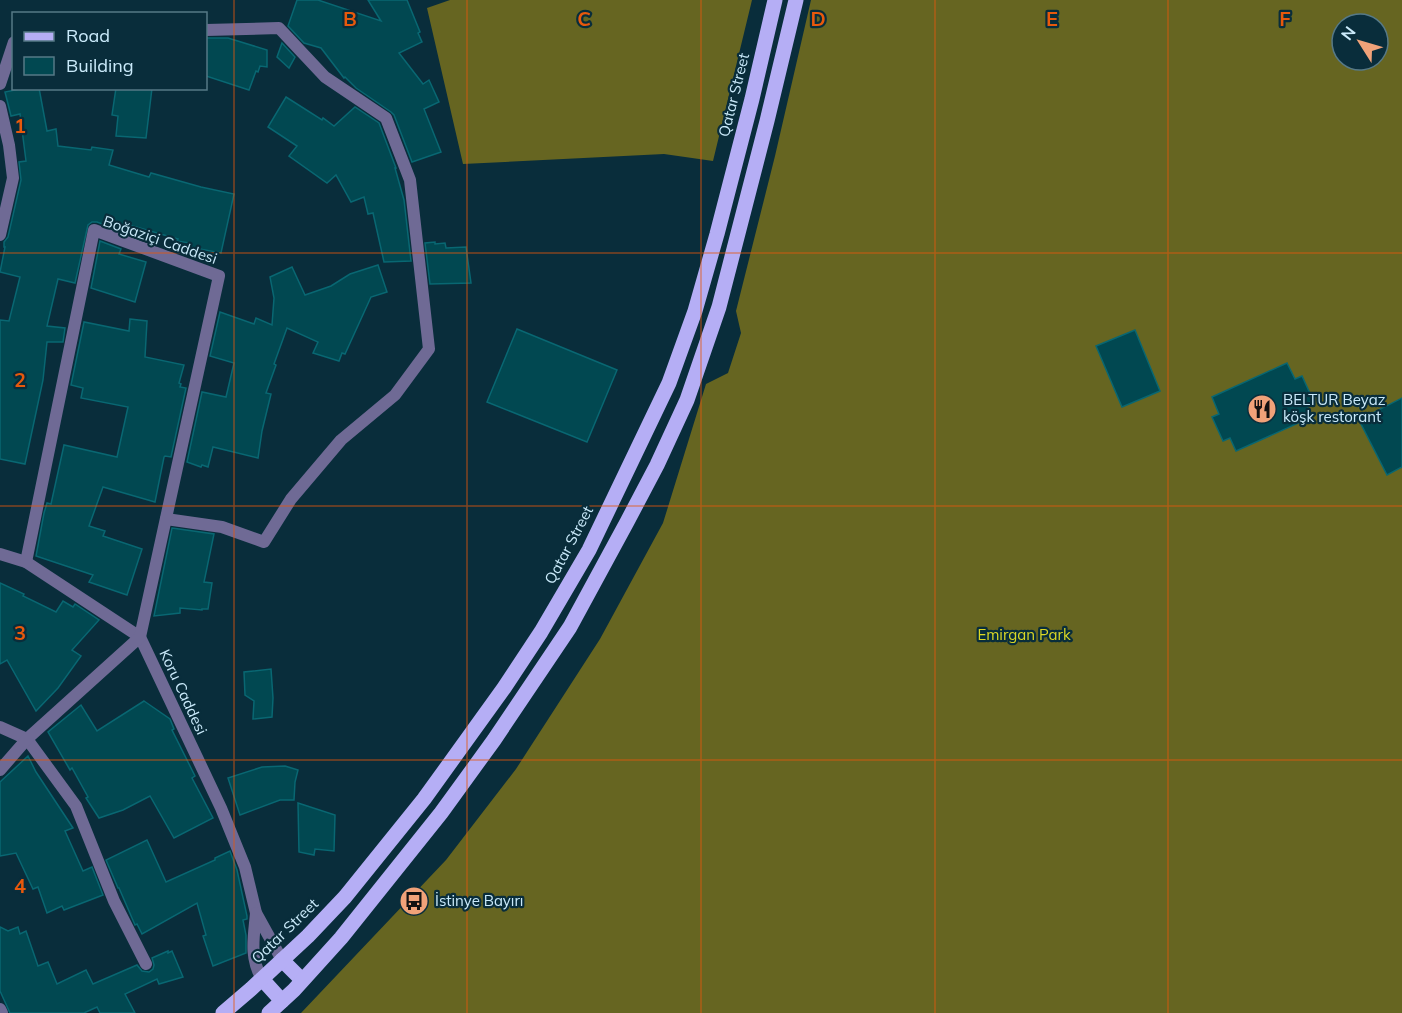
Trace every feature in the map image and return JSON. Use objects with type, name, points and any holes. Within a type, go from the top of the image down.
[{"type":"main road","name":"Qatar Street","points":[[223,1013],[308,936],[345,897],[424,799],[541,632],[590,549],[669,383],[695,311],[752,99],[775,0]]},
{"type":"main road","points":[[269,1013],[322,959],[390,879],[494,740],[570,627],[657,465],[687,400],[719,307],[796,0]]},
{"type":"main road","points":[[282,960],[302,980]]},
{"type":"main road","points":[[262,979],[282,1001]]},
{"type":"street","points":[[166,519],[222,527],[264,542],[291,499],[341,440],[394,394],[429,349],[410,180],[386,117],[325,77],[279,28],[207,30]]},
{"type":"street","points":[[0,84],[12,48]]},
{"type":"street","points":[[0,106],[13,178],[0,235]]},
{"type":"street","name":"Boğaziçi Caddesi","points":[[26,562],[94,230],[219,276],[140,637]]},
{"type":"street","points":[[0,554],[26,562],[140,637],[27,739],[0,770]]},
{"type":"street","name":"Koru Caddesi","points":[[140,637],[221,808],[244,867],[256,913]]},
{"type":"street","points":[[0,727],[27,739],[76,806],[114,901],[146,964]]},
{"type":"street","points":[[256,913],[282,960]]},
{"type":"street","points":[[256,913],[252,948],[262,979]]},
{"type":"street","points":[[0,1009],[2,1013]]},
{"type":"green space","points":[[450,0],[752,0],[713,161],[664,154],[463,164],[427,8]]},
{"type":"green space","name":"Emirgan Park","points":[[811,0],[1402,0],[1402,1013],[301,1013],[446,860],[516,769],[600,639],[663,523],[706,384],[728,373],[741,333],[736,311]]},
{"type":"building","points":[[297,0],[318,0],[381,21],[368,0],[407,0],[422,42],[399,53],[423,84],[429,80],[439,102],[424,109],[441,152],[412,162],[394,115],[344,78],[321,48],[304,43],[288,26]]},
{"type":"building","points":[[207,38],[228,38],[267,50],[267,67],[260,66],[258,72],[256,71],[249,90],[207,76]]},
{"type":"building","points":[[282,43],[295,57],[289,68],[277,57]]},
{"type":"building","points":[[39,90],[47,131],[56,129],[58,146],[113,150],[109,165],[149,177],[151,173],[234,194],[221,253],[189,247],[190,243],[129,225],[126,233],[97,222],[88,225],[75,283],[58,279],[47,326],[65,328],[63,342],[47,342],[43,380],[25,464],[0,459],[0,320],[9,321],[20,277],[0,272],[4,242],[8,237],[21,180],[19,162],[26,161],[20,114],[11,116],[5,92]]},
{"type":"building","points":[[116,90],[152,90],[146,138],[116,136],[118,116],[112,115]]},
{"type":"building","points":[[286,97],[334,126],[355,107],[379,123],[396,168],[404,200],[411,261],[384,262],[373,213],[368,214],[364,197],[351,202],[336,175],[327,183],[289,156],[297,146],[268,127]]},
{"type":"building","points":[[100,241],[121,249],[119,254],[146,262],[135,302],[91,288]]},
{"type":"building","points":[[435,242],[435,244],[445,243],[446,248],[466,247],[471,283],[430,284],[425,243]]},
{"type":"building","points":[[378,265],[387,292],[371,297],[345,354],[342,353],[339,361],[313,353],[318,342],[287,328],[266,393],[271,394],[258,458],[213,447],[208,467],[187,462],[202,392],[226,397],[234,363],[210,356],[220,312],[254,324],[256,318],[272,325],[274,298],[270,277],[292,267],[305,295],[331,286],[350,274]]},
{"type":"building","points":[[130,319],[147,321],[145,357],[184,365],[179,383],[180,387],[186,388],[171,457],[164,457],[155,502],[103,487],[89,526],[105,531],[103,536],[142,549],[127,595],[89,582],[93,575],[36,556],[44,513],[47,503],[51,504],[64,445],[117,457],[128,407],[81,398],[83,388],[71,385],[84,322],[129,331]]},
{"type":"building","points":[[517,329],[617,370],[587,442],[487,402]]},
{"type":"building","points":[[1135,330],[1160,391],[1122,407],[1096,346]]},
{"type":"building","name":"BELTUR Beyaz köşk restorant","points":[[1287,363],[1295,379],[1302,376],[1313,400],[1306,404],[1312,417],[1236,451],[1230,438],[1223,441],[1212,417],[1219,414],[1212,397]]},
{"type":"building","points":[[1402,398],[1402,467],[1387,475],[1359,420]]},
{"type":"building","points":[[172,528],[214,534],[204,582],[212,583],[208,609],[180,608],[180,613],[154,616]]},
{"type":"building","points":[[0,583],[56,612],[63,601],[73,607],[75,604],[99,620],[72,650],[81,656],[58,688],[36,711],[7,660],[0,664]]},
{"type":"building","points":[[271,669],[272,717],[253,719],[254,701],[245,695],[244,672]]},
{"type":"building","points":[[144,701],[170,719],[174,729],[172,730],[195,776],[192,778],[213,818],[174,838],[150,796],[123,810],[99,818],[86,798],[88,797],[72,768],[70,770],[48,732],[81,705],[97,731]]},
{"type":"building","points":[[28,756],[73,828],[65,831],[83,871],[92,867],[103,895],[64,910],[62,906],[47,913],[38,887],[33,889],[16,853],[0,856],[0,782]]},
{"type":"building","points":[[285,766],[298,770],[294,800],[280,800],[240,815],[228,778],[262,767]]},
{"type":"building","points":[[298,803],[335,815],[334,851],[315,849],[314,855],[299,852]]},
{"type":"building","points":[[147,840],[166,882],[230,851],[237,870],[247,916],[247,919],[243,920],[246,953],[213,966],[203,936],[206,935],[197,903],[142,934],[137,924],[135,925],[106,860]]},
{"type":"building","points":[[0,927],[8,931],[18,927],[20,934],[26,931],[38,966],[48,962],[57,984],[86,970],[93,984],[137,965],[142,971],[149,972],[154,965],[152,958],[168,951],[168,953],[172,951],[183,977],[159,984],[157,979],[125,994],[135,1013],[100,1013],[97,1007],[84,1013],[10,1013],[0,991]]},
{"type":"place","name":"BELTUR Beyaz köşk restorant","points":[[1262,409]]},
{"type":"place","name":"İstinye Bayırı","points":[[414,901]]}]
